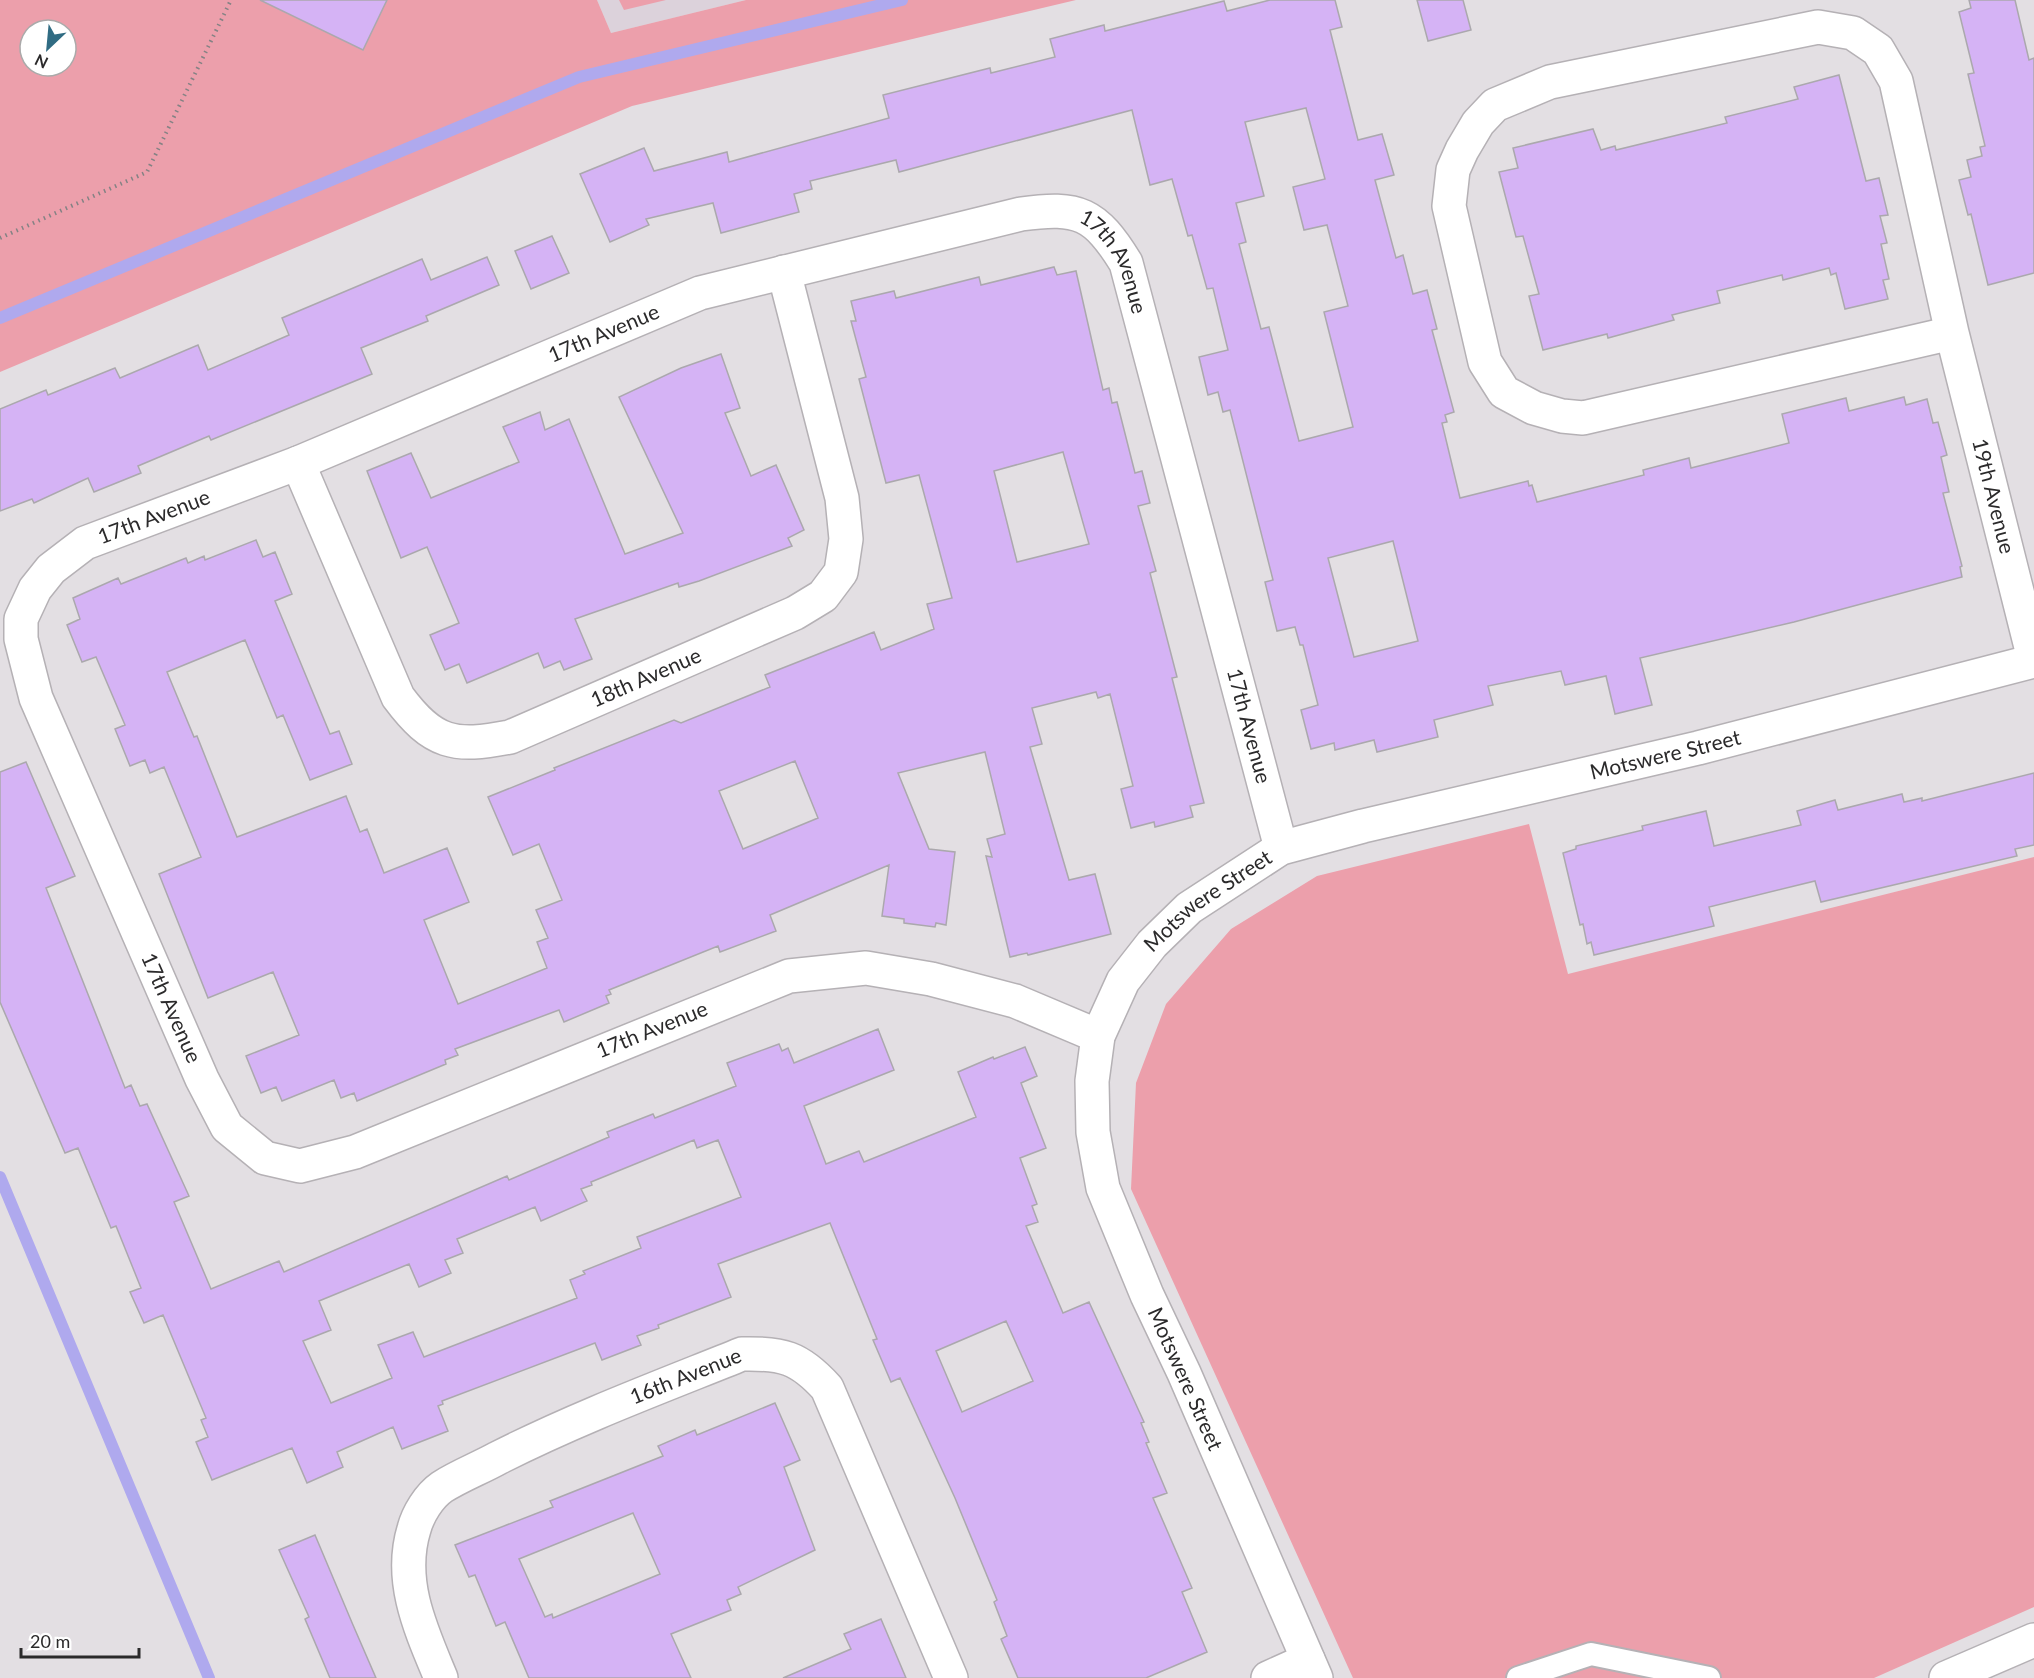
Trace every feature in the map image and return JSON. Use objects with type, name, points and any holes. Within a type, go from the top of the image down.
[{"type":"street","name":"19th Avenue","points":[[1952,333],[1583,418],[1562,416],[1534,408],[1504,392],[1485,362],[1449,206],[1453,170],[1478,123],[1496,105],[1550,82],[1818,27],[1853,33],[1878,50],[1896,81],[1952,333],[2034,660]]},
{"type":"street","name":"17th Avenue","points":[[1098,1036],[1015,1001],[931,979],[866,968],[789,976],[355,1152],[300,1166],[265,1158],[227,1127],[202,1079],[36,698],[21,639],[21,619],[35,589],[51,569],[85,543],[298,463],[700,293],[1021,214],[1057,209],[1085,216],[1108,234],[1126,263],[1281,848]]},
{"type":"street","name":"18th Avenue","points":[[298,463],[398,697],[417,722],[450,741],[478,743],[510,737],[795,613],[824,596],[841,572],[846,539],[842,498],[784,272]]},
{"type":"street","name":"Motswere Street","points":[[1312,1669],[1102,1188],[1093,1132],[1092,1081],[1098,1036],[1123,981],[1152,944],[1190,908],[1281,848],[1364,826],[1698,748],[2034,660]]},
{"type":"street","name":"16th Avenue","points":[[441,1678],[419,1624],[408,1580],[409,1553],[414,1528],[426,1504],[440,1488],[529,1443],[731,1358],[742,1354],[773,1353],[797,1361],[813,1372],[827,1388],[951,1678]]},
{"type":"street","points":[[1946,1678],[2034,1640]]},
{"type":"street","points":[[1268,1678],[1312,1669]]},
{"type":"lane","points":[[1518,1678],[1591,1654],[1709,1678]]},
{"type":"path","points":[[0,238],[147,172],[231,0]]},
{"type":"shaded area","points":[[0,0],[597,0],[611,33],[746,0],[1076,0],[632,106],[0,372]]},
{"type":"shaded area","points":[[597,0],[746,0],[611,33]]},
{"type":"shaded area","points":[[619,0],[666,0],[624,10]]},
{"type":"shaded area","points":[[1529,824],[1568,974],[2034,857],[2034,1607],[1874,1678],[1353,1678],[1131,1189],[1136,1083],[1166,1004],[1231,929],[1317,876]]},
{"type":"building","points":[[260,0],[387,0],[363,50]]},
{"type":"building","points":[[1270,0],[1335,0],[1342,27],[1330,30],[1358,140],[1382,134],[1394,175],[1375,180],[1396,258],[1403,255],[1413,294],[1427,290],[1437,329],[1432,330],[1454,412],[1445,415],[1447,422],[1442,423],[1460,498],[1528,481],[1529,486],[1532,485],[1537,502],[1644,475],[1643,470],[1689,458],[1691,468],[1789,443],[1782,414],[1846,398],[1849,411],[1904,397],[1906,405],[1927,399],[1933,423],[1938,422],[1947,455],[1941,457],[1949,492],[1943,493],[1962,566],[1960,567],[1962,577],[1794,622],[1640,658],[1652,705],[1615,714],[1606,676],[1565,685],[1561,671],[1488,686],[1493,705],[1434,720],[1438,737],[1377,752],[1374,740],[1335,750],[1334,743],[1311,749],[1301,710],[1318,705],[1303,645],[1300,645],[1295,627],[1277,631],[1265,582],[1273,580],[1230,410],[1223,412],[1218,392],[1208,395],[1199,357],[1228,350],[1213,288],[1207,289],[1192,235],[1188,236],[1172,179],[1150,185],[1132,110],[899,172],[896,160],[810,181],[812,189],[794,194],[799,212],[721,233],[713,203],[646,219],[649,225],[610,242],[580,174],[644,148],[654,171],[727,152],[729,162],[889,118],[883,95],[990,68],[991,73],[1055,57],[1050,39],[1104,25],[1105,31],[1224,1],[1227,11]],"holes":[[[1306,108],[1325,179],[1293,187],[1304,230],[1327,225],[1348,306],[1324,312],[1353,427],[1299,441],[1269,327],[1261,329],[1239,244],[1246,242],[1236,203],[1264,196],[1245,122]],[[1393,541],[1418,641],[1354,657],[1328,558]]]},
{"type":"building","points":[[1417,0],[1463,0],[1471,30],[1428,41]]},
{"type":"building","points":[[1969,0],[2015,0],[2029,60],[2034,58],[2034,273],[1988,285],[1971,214],[1968,215],[1959,180],[1971,177],[1967,160],[1982,156],[1980,147],[1985,146],[1968,74],[1974,73],[1959,12],[1971,8]]},
{"type":"building","points":[[1839,75],[1866,181],[1879,178],[1888,215],[1880,216],[1887,243],[1881,244],[1889,279],[1883,280],[1888,299],[1845,309],[1836,273],[1831,275],[1829,268],[1783,280],[1782,275],[1717,291],[1720,303],[1672,315],[1674,320],[1608,338],[1607,334],[1543,350],[1529,296],[1539,294],[1523,236],[1516,237],[1499,172],[1518,168],[1513,148],[1593,129],[1601,150],[1615,146],[1616,150],[1727,123],[1725,117],[1798,99],[1794,87]]},
{"type":"building","points":[[552,236],[569,273],[531,289],[515,251]]},
{"type":"building","points":[[487,257],[499,285],[426,316],[428,321],[361,348],[372,374],[211,440],[209,436],[138,466],[141,473],[94,492],[88,478],[34,503],[32,499],[0,511],[0,409],[46,390],[48,395],[115,368],[120,378],[198,345],[208,370],[289,335],[282,318],[422,259],[431,280]]},
{"type":"building","points":[[1054,267],[1057,275],[1076,271],[1103,390],[1109,388],[1112,403],[1117,402],[1135,473],[1142,471],[1150,503],[1138,506],[1156,571],[1150,573],[1177,677],[1172,678],[1204,803],[1190,806],[1193,817],[1155,827],[1154,822],[1131,828],[1121,789],[1133,786],[1110,694],[1098,698],[1096,692],[1032,708],[1042,744],[1030,747],[1069,880],[1095,874],[1111,934],[1028,955],[1027,953],[1010,957],[986,856],[992,857],[987,839],[1005,834],[985,752],[898,773],[929,849],[955,852],[946,925],[936,923],[935,927],[904,923],[904,919],[882,916],[889,865],[770,915],[776,931],[720,952],[718,946],[609,990],[611,994],[606,996],[609,1003],[564,1022],[559,1010],[455,1049],[458,1055],[445,1060],[446,1064],[357,1101],[354,1093],[341,1098],[334,1080],[282,1101],[276,1087],[261,1093],[246,1056],[299,1035],[273,972],[208,998],[159,874],[201,857],[164,767],[150,773],[145,760],[130,766],[115,729],[125,725],[96,657],[82,662],[67,625],[80,619],[73,598],[118,578],[121,584],[186,558],[188,563],[204,556],[205,560],[256,540],[263,557],[275,552],[292,594],[275,601],[330,734],[339,731],[352,764],[310,780],[283,715],[277,718],[245,640],[167,672],[194,737],[197,736],[237,837],[346,796],[360,832],[367,829],[384,873],[447,848],[469,902],[424,920],[458,1004],[547,968],[537,942],[548,938],[536,910],[562,900],[539,844],[513,855],[488,797],[674,720],[681,723],[770,687],[765,675],[874,632],[881,650],[934,629],[927,604],[952,598],[919,475],[886,483],[859,379],[866,377],[851,321],[856,321],[851,301],[894,291],[896,298],[979,277],[981,285]],"holes":[[[1063,452],[1089,544],[1017,562],[994,471]],[[795,761],[818,818],[743,849],[719,791]]]},
{"type":"building","points":[[721,354],[740,408],[725,413],[751,476],[776,465],[804,530],[788,538],[792,546],[699,581],[679,587],[678,583],[575,619],[592,659],[564,670],[560,661],[544,668],[538,653],[467,683],[459,664],[445,670],[430,635],[459,623],[427,547],[401,558],[367,471],[411,453],[431,498],[519,462],[503,427],[540,412],[545,430],[569,419],[625,554],[683,533],[619,397],[681,368]]},
{"type":"building","points":[[26,762],[75,876],[46,888],[125,1088],[131,1085],[140,1106],[147,1104],[189,1196],[174,1202],[211,1289],[279,1261],[284,1272],[507,1176],[509,1180],[609,1137],[607,1132],[653,1114],[655,1118],[736,1086],[727,1063],[779,1044],[782,1051],[788,1048],[794,1063],[878,1029],[894,1070],[804,1106],[826,1164],[859,1151],[864,1162],[976,1117],[958,1072],[993,1057],[994,1059],[1025,1047],[1037,1076],[1021,1083],[1046,1148],[1020,1158],[1037,1204],[1032,1206],[1038,1222],[1026,1226],[1063,1313],[1089,1302],[1144,1422],[1141,1423],[1149,1442],[1146,1443],[1167,1493],[1153,1498],[1192,1588],[1182,1592],[1207,1652],[1146,1678],[1018,1678],[1001,1639],[1007,1636],[994,1602],[997,1600],[955,1498],[900,1378],[891,1382],[873,1340],[877,1339],[830,1223],[718,1264],[731,1297],[658,1325],[659,1328],[637,1336],[641,1345],[602,1360],[595,1343],[442,1401],[443,1404],[438,1406],[448,1431],[402,1449],[393,1427],[337,1452],[343,1467],[307,1483],[292,1448],[212,1480],[196,1442],[208,1437],[201,1420],[206,1418],[163,1315],[144,1323],[130,1292],[141,1288],[116,1226],[111,1228],[78,1148],[65,1153],[0,1002],[0,772]],"holes":[[[694,1140],[697,1148],[718,1140],[741,1197],[637,1237],[641,1248],[583,1271],[585,1274],[570,1280],[577,1298],[424,1357],[413,1332],[378,1345],[392,1378],[331,1403],[303,1341],[331,1330],[319,1301],[409,1264],[419,1287],[451,1273],[445,1260],[463,1253],[457,1239],[535,1207],[541,1221],[587,1201],[581,1189],[592,1185],[591,1182]],[[1006,1321],[1033,1381],[962,1412],[936,1351]]]},
{"type":"building","points":[[2034,773],[2034,845],[2015,849],[2017,856],[1821,902],[1815,881],[1709,907],[1714,926],[1594,955],[1591,942],[1587,944],[1583,924],[1580,925],[1563,853],[1576,849],[1576,846],[1643,830],[1642,826],[1706,811],[1714,846],[1801,825],[1797,811],[1835,800],[1838,810],[1902,794],[1904,802],[1922,798],[1922,801]]},
{"type":"building","points":[[775,1403],[800,1460],[784,1467],[815,1550],[738,1587],[741,1594],[727,1600],[731,1610],[671,1634],[691,1678],[529,1678],[505,1622],[496,1626],[475,1575],[469,1577],[455,1545],[553,1507],[550,1501],[663,1456],[658,1446],[695,1430],[697,1435]],"holes":[[[633,1513],[660,1574],[553,1618],[552,1614],[545,1617],[519,1559]]]},
{"type":"building","points":[[315,1535],[376,1678],[330,1678],[305,1619],[309,1617],[279,1550]]},
{"type":"building","points":[[881,1619],[906,1678],[783,1678],[851,1649],[844,1634]]},
{"type":"waterway","points":[[0,318],[579,77],[902,0]]},
{"type":"waterway","points":[[0,1177],[209,1678]]}]
